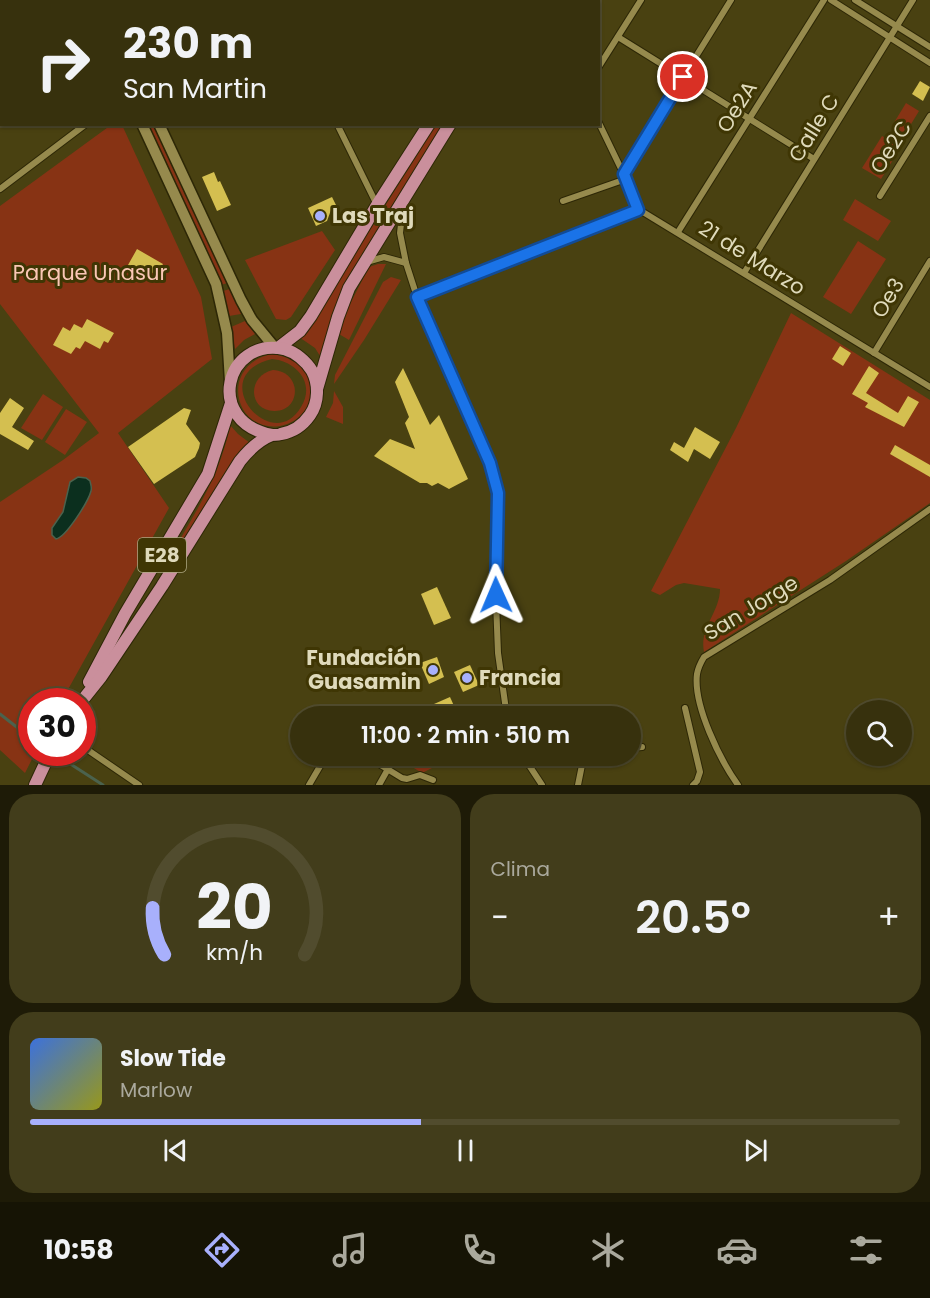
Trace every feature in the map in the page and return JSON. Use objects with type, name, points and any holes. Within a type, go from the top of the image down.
[{"type":"main road","points":[[142,126],[216,284],[227,333],[230,383]]},
{"type":"main road","points":[[160,126],[241,300],[252,320],[277,348]]},
{"type":"main road","points":[[277,348],[300,331],[311,316],[377,205],[428,126]]},
{"type":"main road","name":"E28","points":[[92,688],[240,461],[253,448],[272,435],[288,433],[302,425],[311,414],[338,317],[349,288],[449,126]]},
{"type":"main road","points":[[230,383],[245,357],[258,350],[277,348],[287,350],[305,361],[311,370],[317,390]]},
{"type":"main road","name":"E28","points":[[86,688],[125,615],[208,474],[231,403],[230,383]]},
{"type":"main road","points":[[231,403],[237,416],[246,426],[259,433],[272,435]]},
{"type":"main road","points":[[154,568],[167,576]]},
{"type":"main road","points":[[35,785],[44,766]]},
{"type":"street","points":[[600,65],[640,0]]},
{"type":"street","points":[[563,201],[625,176],[731,0]]},
{"type":"street","name":"Oe2A","points":[[678,232],[824,0]]},
{"type":"street","points":[[831,0],[930,63]]},
{"type":"street","points":[[856,0],[930,47]]},
{"type":"street","name":"Calle C","points":[[744,273],[913,0]]},
{"type":"street","points":[[618,37],[814,159]]},
{"type":"street","name":"Oe2C","points":[[880,196],[930,116]]},
{"type":"street","points":[[417,297],[638,210],[625,176],[600,125]]},
{"type":"street","points":[[0,189],[83,126]]},
{"type":"street","points":[[338,126],[377,205]]},
{"type":"street","points":[[403,201],[400,233],[406,263],[417,297],[490,463],[498,493],[495,576],[498,652],[505,706]]},
{"type":"street","name":"21 de Marzo","points":[[638,210],[678,232],[930,387]]},
{"type":"street","points":[[360,268],[384,256],[406,263]]},
{"type":"street","name":"Oe3","points":[[874,353],[930,261]]},
{"type":"street","name":"San Jorge","points":[[738,785],[728,771],[700,709],[697,673],[704,657],[830,580],[930,509]]},
{"type":"street","points":[[685,708],[699,771],[697,781],[693,785]]},
{"type":"street","points":[[96,756],[139,785]]},
{"type":"street","points":[[309,785],[320,766]]},
{"type":"street","points":[[382,766],[402,778],[407,779],[420,775],[433,780]]},
{"type":"street","points":[[530,766],[542,785]]},
{"type":"street","points":[[578,785],[582,766]]},
{"type":"street","points":[[379,785],[388,770]]},
{"type":"green space","points":[[906,103],[919,111],[905,134],[892,126]]},
{"type":"green space","name":"Parque Unasur","points":[[110,126],[122,126],[201,297],[212,359],[118,433],[169,508],[69,688],[18,688],[18,766],[28,766],[25,773],[0,750],[0,502],[99,433],[0,304],[0,206]]},
{"type":"green space","points":[[147,126],[153,126],[227,283],[221,285],[207,250]]},
{"type":"green space","points":[[435,126],[444,126],[390,211],[322,359],[315,348],[299,337],[317,314]]},
{"type":"green space","points":[[882,136],[901,147],[881,179],[862,168]]},
{"type":"green space","points":[[855,199],[891,221],[878,241],[843,220]]},
{"type":"green space","points":[[322,231],[335,250],[291,317],[286,320],[276,319],[245,260]]},
{"type":"green space","points":[[858,241],[886,259],[851,314],[823,297]]},
{"type":"green space","points":[[386,264],[349,340],[339,334],[349,306],[369,267]]},
{"type":"green space","points":[[391,277],[401,280],[334,384],[335,375],[383,282]]},
{"type":"green space","points":[[230,289],[241,314],[229,316],[223,291]]},
{"type":"green space","points":[[791,313],[930,400],[930,503],[846,561],[704,652],[704,635],[717,605],[720,589],[684,583],[660,595],[651,591],[736,428]]},
{"type":"green space","points":[[245,321],[255,334],[235,349],[231,327]]},
{"type":"green space","points":[[271,354],[281,356],[299,365],[305,372],[310,380],[310,398],[306,409],[295,420],[280,426],[265,425],[252,420],[243,410],[239,398],[239,384],[244,372],[254,361]],"holes":[[[272,359],[296,369],[305,382],[306,390],[301,407],[289,420],[275,423],[261,418],[250,408],[243,394],[243,380],[252,368]]]},
{"type":"green space","points":[[273,370],[283,372],[294,384],[293,399],[283,410],[265,409],[255,399],[255,385],[265,373]]},
{"type":"green space","points":[[334,391],[343,407],[343,424],[326,417],[333,403]]},
{"type":"green space","points":[[43,394],[63,407],[42,440],[21,428]]},
{"type":"green space","points":[[66,409],[87,422],[65,455],[45,442]]},
{"type":"green space","points":[[230,425],[250,443],[220,482],[167,568],[165,566],[168,560],[213,478]]},
{"type":"green space","points":[[411,766],[431,766],[432,768],[422,773]]},
{"type":"shaded area","points":[[78,477],[90,481],[91,491],[76,518],[56,539],[52,535],[52,528],[63,512],[70,482]]},
{"type":"building","points":[[920,81],[930,87],[923,101],[912,94]]},
{"type":"building","points":[[214,172],[231,205],[217,211],[202,177]]},
{"type":"building","name":"Las Traj","points":[[332,197],[337,207],[331,210],[327,221],[316,226],[308,208]]},
{"type":"building","points":[[137,249],[163,264],[158,272],[155,270],[149,277],[128,265]]},
{"type":"building","points":[[87,319],[114,333],[108,343],[104,341],[100,349],[85,341],[80,349],[76,347],[71,354],[53,345],[63,327],[70,331],[74,324],[82,328]]},
{"type":"building","points":[[840,346],[851,353],[843,366],[832,359]]},
{"type":"building","points":[[869,366],[879,373],[866,393],[898,413],[908,396],[919,402],[904,427],[865,407],[868,403],[852,394]]},
{"type":"building","points":[[403,368],[430,425],[439,415],[468,479],[449,489],[438,483],[432,486],[420,483],[374,456],[390,439],[415,449],[405,423],[409,417],[395,382]]},
{"type":"building","points":[[10,398],[24,408],[12,427],[34,441],[28,450],[0,434],[0,413]]},
{"type":"building","points":[[184,408],[191,410],[186,424],[200,443],[199,448],[195,457],[154,484],[128,447]]},
{"type":"building","points":[[695,427],[720,442],[710,459],[694,449],[688,462],[670,450],[674,442],[684,448]]},
{"type":"building","points":[[895,445],[930,465],[930,477],[890,454]]},
{"type":"building","points":[[437,587],[451,618],[434,625],[421,594]]},
{"type":"building","points":[[437,657],[444,677],[429,684],[420,663]]},
{"type":"building","name":"Francia","points":[[470,665],[479,685],[463,692],[454,672]]},
{"type":"building","points":[[450,697],[454,706],[435,706],[434,704]]},
{"type":"waterway","points":[[0,714],[18,728]]},
{"type":"waterway","points":[[74,766],[103,785]]},
{"type":"place","name":"Las Traj","points":[[320,216]]},
{"type":"place","name":"Fundación Guasamin","points":[[433,670]]},
{"type":"place","name":"Francia","points":[[467,678]]},
{"type":"route","points":[[496,595],[498,493],[490,463],[417,297],[638,210],[624,174],[683,77]]}]
